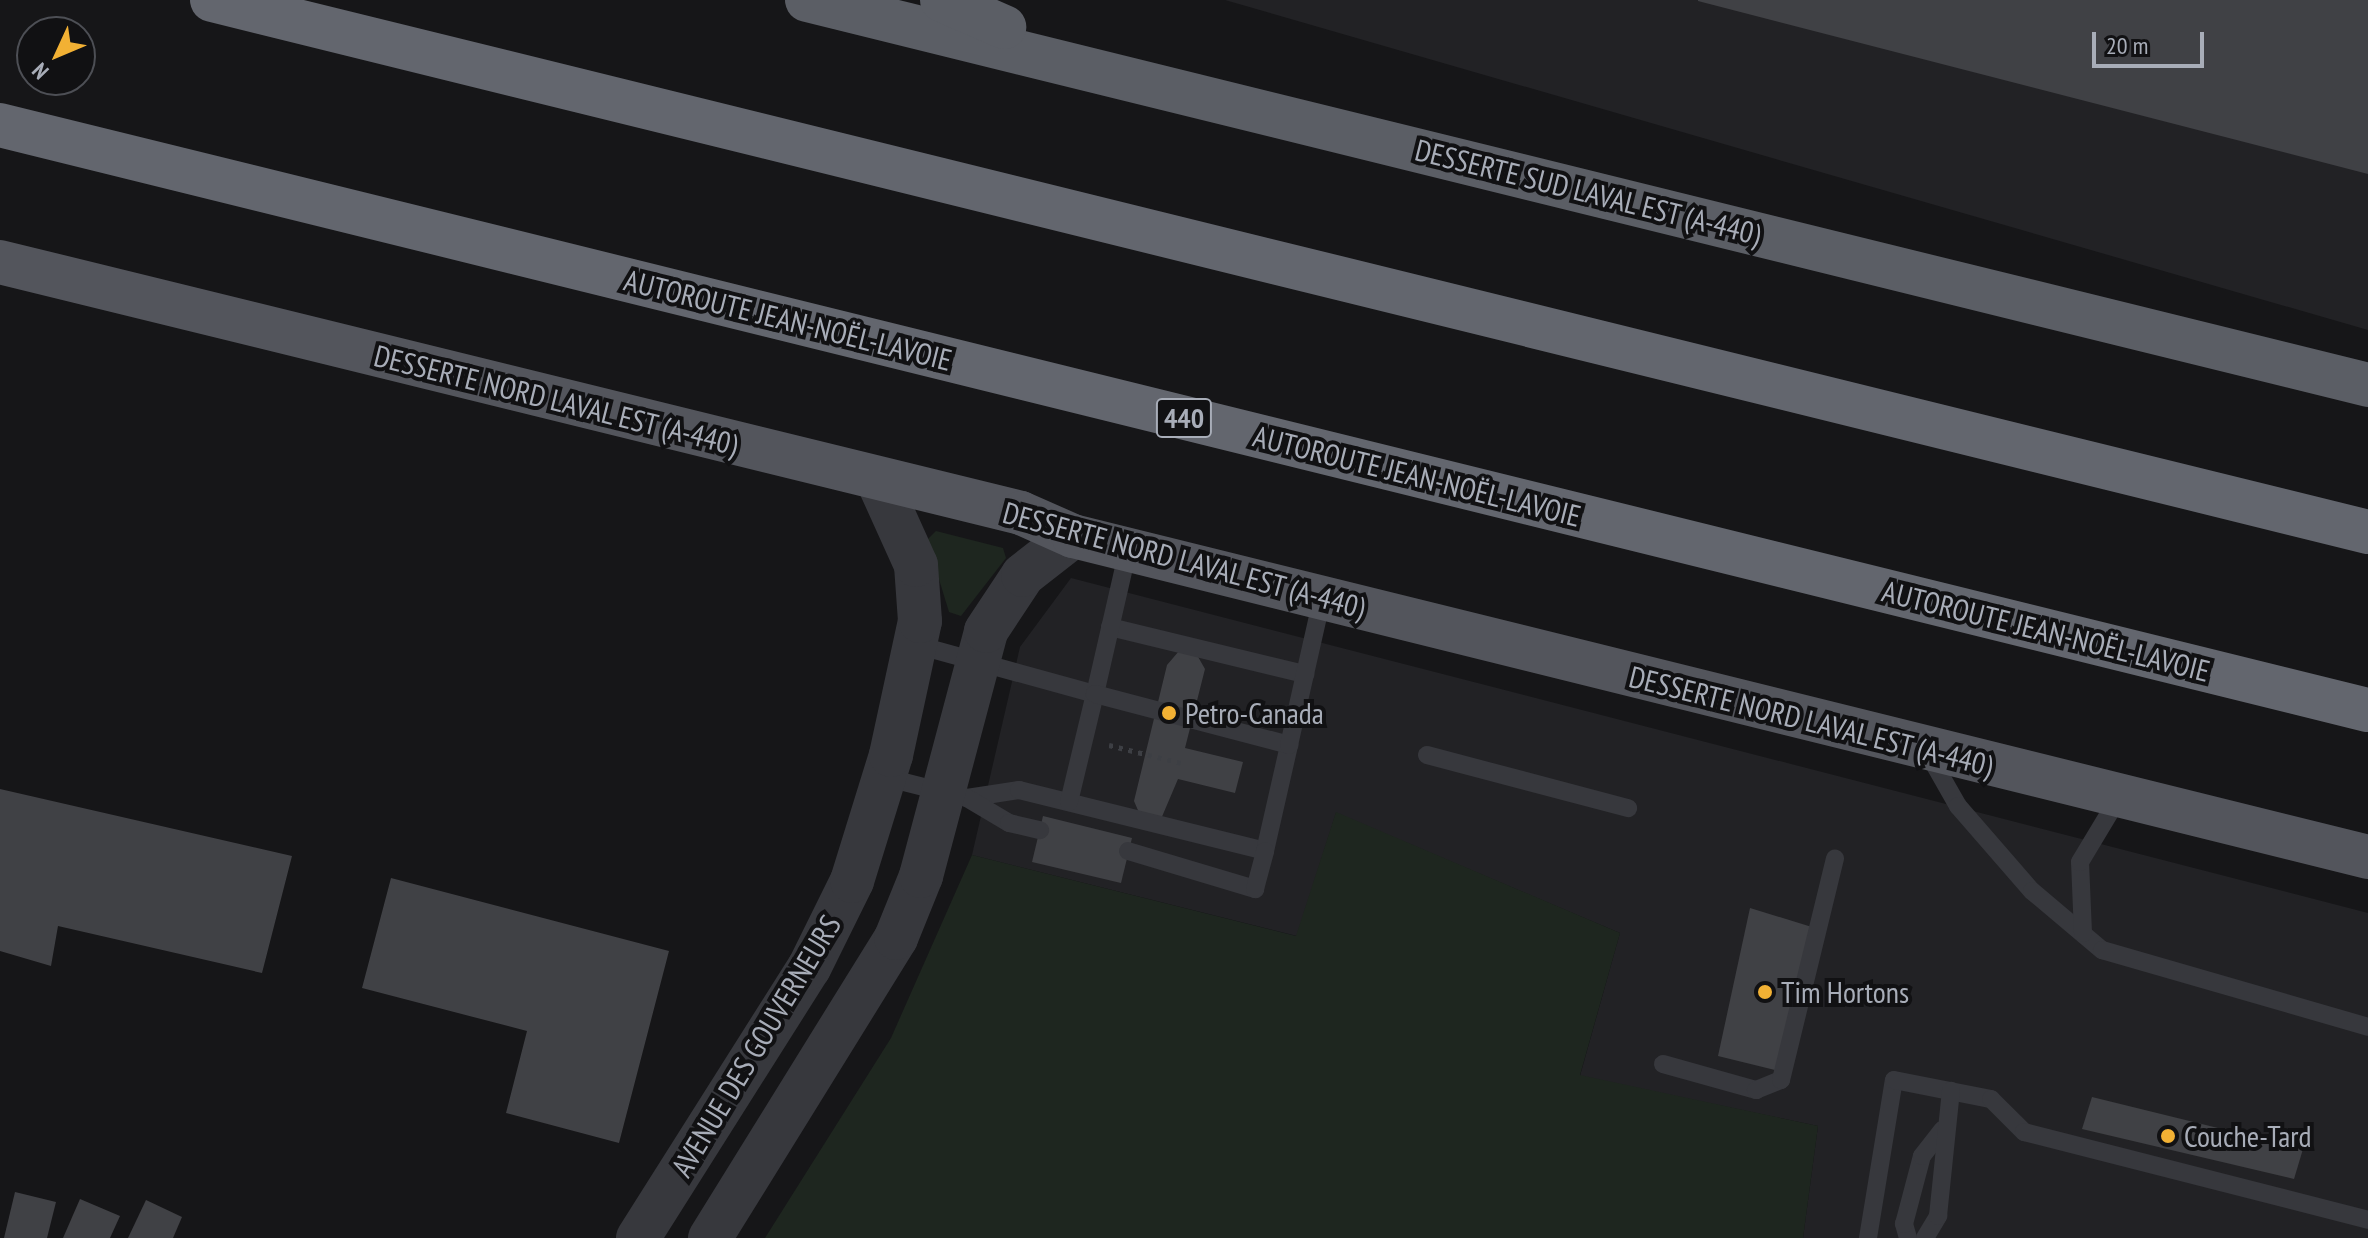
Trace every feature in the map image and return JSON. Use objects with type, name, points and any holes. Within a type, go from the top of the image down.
[{"type":"highway","points":[[212,0],[2368,532]]},
{"type":"highway","name":"DESSERTE SUD LAVAL EST (A-440)","points":[[807,0],[2368,385]]},
{"type":"highway","points":[[942,0],[1120,77]]},
{"type":"highway","name":"AUTOROUTE JEAN-NOËL-LAVOIE","points":[[0,125],[2368,710]]},
{"type":"main road","name":"DESSERTE NORD LAVAL EST (A-440)","points":[[0,262],[878,481],[1021,513],[1073,536],[2368,857]]},
{"type":"street","name":"AVENUE DES GOUVERNEURS","points":[[638,1238],[833,924],[884,777],[917,645],[916,565],[878,481]]},
{"type":"street","name":"AVENUE DES GOUVERNEURS","points":[[710,1238],[896,938],[954,796],[973,662],[1023,575],[1073,536]]},
{"type":"lane","points":[[1069,802],[1128,550]]},
{"type":"lane","points":[[1128,851],[1255,889],[1322,599]]},
{"type":"lane","points":[[1110,627],[1305,674]]},
{"type":"lane","points":[[917,645],[1289,745]]},
{"type":"lane","points":[[1925,749],[1958,806],[2032,891],[2126,963],[2368,1027]]},
{"type":"lane","points":[[1427,755],[1628,808]]},
{"type":"lane","points":[[884,777],[954,796],[1009,823],[1040,830]]},
{"type":"lane","points":[[954,796],[1019,790],[1265,851]]},
{"type":"lane","points":[[2083,933],[2080,862],[2119,797]]},
{"type":"lane","points":[[1663,1064],[1756,1090],[1781,1080],[1835,859]]},
{"type":"lane","points":[[1868,1238],[1894,1080],[1991,1099],[2024,1132],[2368,1220]]},
{"type":"lane","points":[[1925,1238],[1938,1216],[1947,1161],[1942,1130],[1951,1091]]},
{"type":"lane","points":[[1908,1238],[1904,1224],[1922,1156],[1942,1130]]},
{"type":"path","points":[[1084,739],[1181,763]]},
{"type":"shaded area","points":[[1225,0],[2368,0],[2368,330]]},
{"type":"shaded area","points":[[936,531],[1003,548],[1006,558],[961,616],[949,612],[927,540]]},
{"type":"shaded area","points":[[1071,578],[2368,913],[2368,1238],[1803,1238],[1818,1126],[1580,1076],[1620,933],[1336,813],[1297,936],[972,855],[1020,647]]},
{"type":"shaded area","points":[[1336,812],[1620,933],[1580,1075],[1818,1126],[1803,1238],[765,1238],[891,1038],[972,855],[1296,936]]},
{"type":"building","points":[[2368,0],[2368,174],[1698,1]]},
{"type":"building","points":[[1179,651],[1197,655],[1205,669],[1185,748],[1243,762],[1235,793],[1178,779],[1161,819],[1140,815],[1134,801],[1167,665]]},
{"type":"building","points":[[0,789],[292,856],[262,973],[58,926],[51,966],[0,951]]},
{"type":"building","points":[[1043,816],[1132,838],[1121,883],[1032,862]]},
{"type":"building","points":[[391,878],[669,951],[619,1143],[506,1113],[527,1031],[362,988]]},
{"type":"building","name":"Tim Hortons","points":[[1750,908],[1815,928],[1779,1071],[1718,1056]]},
{"type":"building","points":[[2092,1097],[2303,1149],[2294,1179],[2082,1129]]},
{"type":"building","points":[[15,1192],[56,1202],[47,1238],[4,1238]]},
{"type":"building","points":[[80,1199],[120,1216],[110,1238],[63,1238]]},
{"type":"building","points":[[146,1200],[182,1217],[173,1238],[128,1238]]},
{"type":"place","name":"Petro-Canada","points":[[1169,713]]},
{"type":"place","name":"Tim Hortons","points":[[1765,992]]},
{"type":"place","name":"Couche-Tard","points":[[2168,1136]]}]
